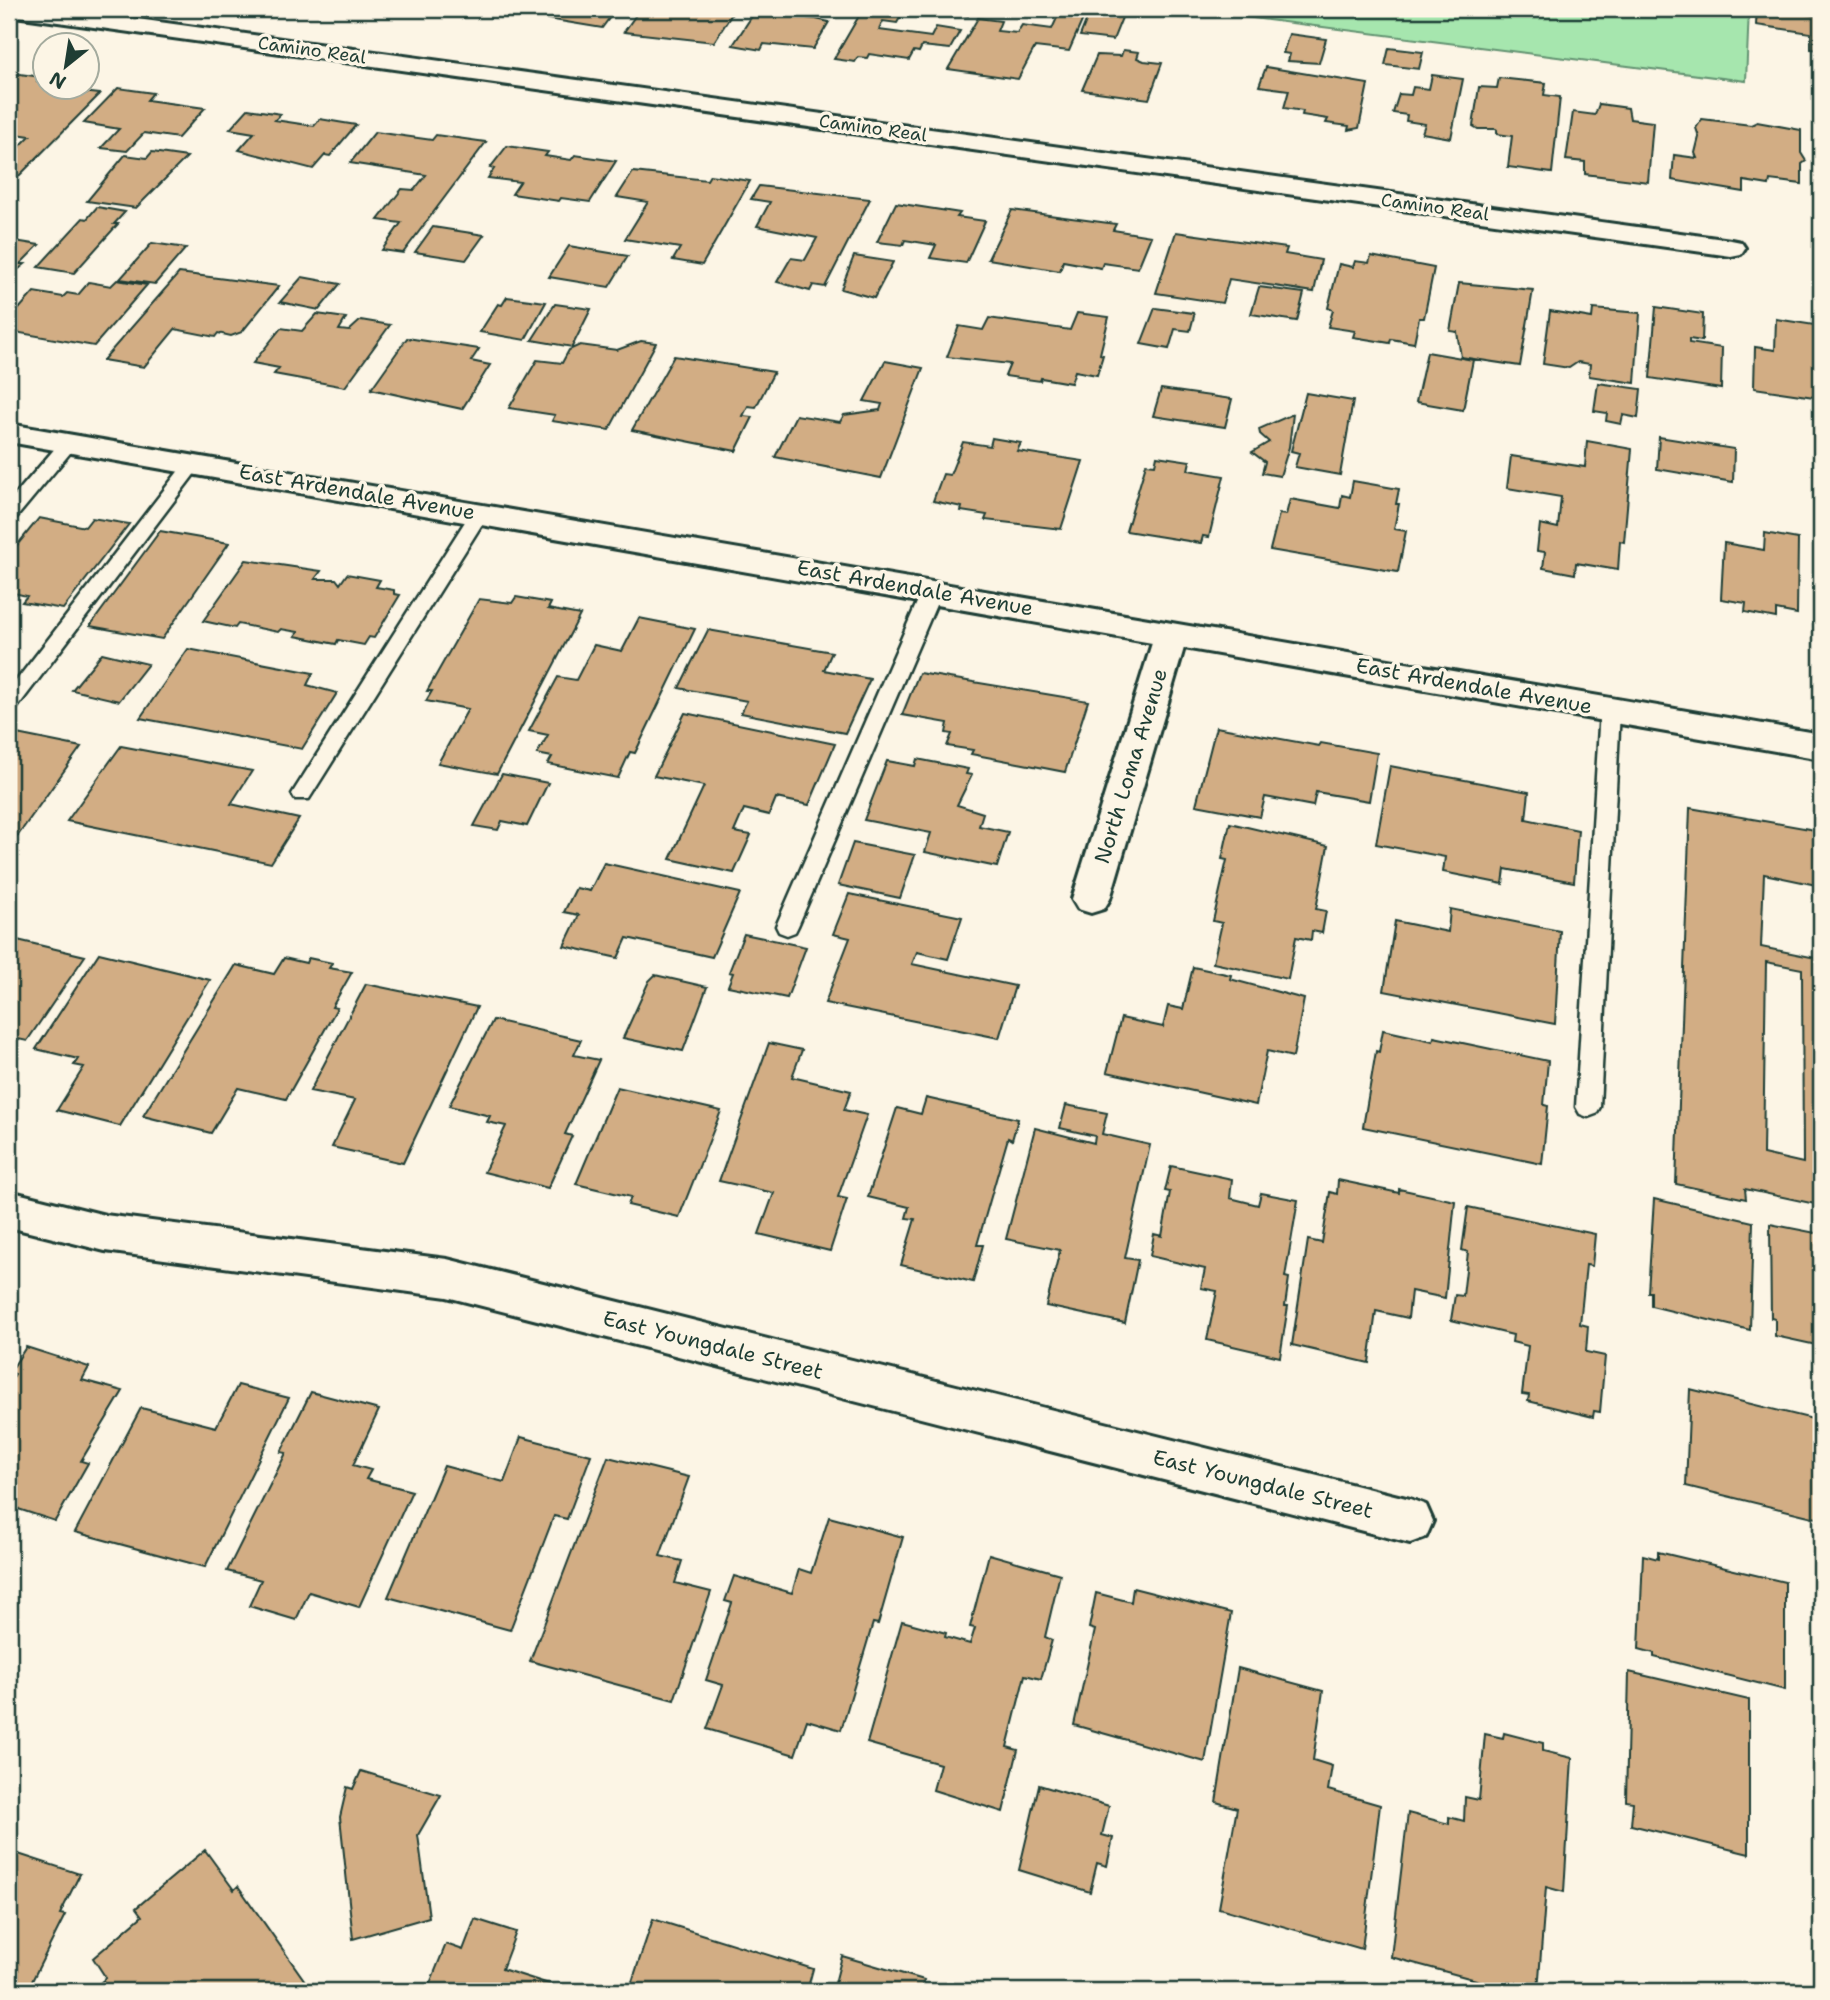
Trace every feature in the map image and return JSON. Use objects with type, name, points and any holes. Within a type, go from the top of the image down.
[{"type":"street","name":"Camino Real","points":[[15,9],[1731,248]]},
{"type":"street","name":"East Ardendale Avenue","points":[[9,433],[1821,747]]},
{"type":"street","name":"North Loma Avenue","points":[[1091,899],[1172,633]]},
{"type":"street","name":"East Youngdale Street","points":[[9,1209],[105,1233],[446,1278],[1409,1521]]},
{"type":"lane","points":[[9,514],[69,443]]},
{"type":"lane","points":[[9,704],[193,464]]},
{"type":"lane","points":[[302,794],[480,513]]},
{"type":"lane","points":[[786,926],[932,591]]},
{"type":"lane","points":[[1588,1107],[1610,710]]},
{"type":"green space","points":[[1182,9],[1749,9],[1746,81]]},
{"type":"building","points":[[551,9],[616,9],[602,28],[542,18]]},
{"type":"building","points":[[640,9],[735,9],[714,42],[624,32]]},
{"type":"building","points":[[863,9],[905,9],[897,23],[883,21],[879,30],[931,37],[936,27],[960,31],[950,49],[922,46],[919,52],[914,51],[909,60],[869,54],[867,58],[858,57],[855,62],[834,59]]},
{"type":"building","points":[[922,9],[971,9],[968,16]]},
{"type":"building","points":[[1061,9],[1086,12],[1069,51],[1035,47],[1018,79],[948,69],[978,18],[1001,21],[997,31],[1017,33],[1022,25],[1052,29]]},
{"type":"building","points":[[1757,9],[1804,9],[1804,14],[1821,17],[1821,50],[1811,49],[1811,33],[1756,25]]},
{"type":"building","points":[[1090,11],[1123,15],[1113,40],[1080,36]]},
{"type":"building","points":[[754,13],[829,22],[813,49],[764,44],[761,50],[733,45]]},
{"type":"building","points":[[1289,34],[1326,39],[1319,63],[1288,61],[1290,54],[1283,53]]},
{"type":"building","points":[[1389,48],[1423,52],[1419,69],[1385,65]]},
{"type":"building","points":[[1123,50],[1139,52],[1137,58],[1144,61],[1162,63],[1149,99],[1082,90],[1097,55],[1121,56]]},
{"type":"building","points":[[1266,67],[1368,84],[1359,128],[1348,130],[1349,126],[1326,123],[1328,119],[1302,115],[1303,111],[1284,108],[1289,90],[1259,86]]},
{"type":"building","points":[[12,73],[32,76],[32,102],[92,102],[9,186],[9,157],[30,136],[9,133],[9,76]]},
{"type":"building","points":[[1432,75],[1463,79],[1451,138],[1422,133],[1425,124],[1406,121],[1407,115],[1393,113],[1399,94],[1411,95],[1413,87],[1429,89]]},
{"type":"building","points":[[1499,78],[1546,83],[1544,95],[1560,97],[1552,173],[1508,167],[1512,136],[1497,134],[1496,129],[1478,129],[1473,126],[1479,87],[1497,88]]},
{"type":"building","points":[[118,88],[153,93],[147,100],[205,108],[178,138],[144,133],[127,151],[101,148],[119,129],[84,123]]},
{"type":"building","points":[[1599,104],[1628,108],[1630,119],[1653,122],[1648,182],[1585,174],[1585,162],[1566,160],[1573,112],[1595,115]]},
{"type":"building","points":[[248,109],[281,114],[275,120],[314,126],[320,119],[356,125],[330,156],[325,155],[313,169],[239,150],[254,133],[230,129]]},
{"type":"building","points":[[1702,119],[1751,125],[1757,122],[1801,130],[1801,153],[1806,161],[1802,164],[1802,184],[1770,180],[1769,185],[1744,181],[1744,192],[1672,180],[1674,155],[1697,158],[1695,153],[1699,137],[1696,128]]},
{"type":"building","points":[[375,132],[432,140],[436,135],[486,142],[403,253],[382,250],[401,223],[378,220],[402,189],[414,190],[426,175],[350,163]]},
{"type":"building","points":[[507,146],[548,152],[545,156],[571,160],[575,155],[616,161],[590,202],[561,198],[559,201],[512,194],[520,182],[488,178],[494,169],[490,168]]},
{"type":"building","points":[[152,152],[187,157],[136,208],[87,201],[125,155],[147,158]]},
{"type":"building","points":[[633,172],[707,180],[710,175],[750,181],[702,265],[673,260],[680,248],[625,239],[648,202],[617,197]]},
{"type":"building","points":[[759,186],[870,199],[825,287],[813,285],[810,291],[777,282],[791,258],[805,260],[817,238],[757,226],[770,202],[751,199]]},
{"type":"building","points":[[896,203],[960,213],[957,217],[985,221],[966,263],[930,258],[936,245],[905,240],[903,245],[877,242]]},
{"type":"building","points":[[97,207],[125,212],[114,224],[118,224],[74,273],[38,267],[83,218],[87,219]]},
{"type":"building","points":[[1012,210],[1116,224],[1113,230],[1151,236],[1138,268],[1103,263],[1101,268],[1063,261],[1060,271],[988,259]]},
{"type":"building","points":[[433,227],[484,235],[466,260],[415,252]]},
{"type":"building","points":[[1176,232],[1287,248],[1285,254],[1321,260],[1314,292],[1229,279],[1222,303],[1156,293]]},
{"type":"building","points":[[9,240],[39,245],[20,264],[25,264],[9,277]]},
{"type":"building","points":[[152,243],[186,248],[155,284],[120,279]]},
{"type":"building","points":[[569,246],[628,256],[609,287],[549,277]]},
{"type":"building","points":[[854,256],[893,262],[874,298],[841,289]]},
{"type":"building","points":[[1371,256],[1434,268],[1424,318],[1419,318],[1414,343],[1391,339],[1390,343],[1353,337],[1355,331],[1328,327],[1333,310],[1328,308],[1339,264],[1353,267],[1355,261],[1369,263]]},
{"type":"building","points":[[179,273],[279,286],[242,332],[231,336],[218,333],[215,337],[175,329],[144,367],[103,360]]},
{"type":"building","points":[[302,277],[340,284],[319,310],[280,302]]},
{"type":"building","points":[[117,280],[147,285],[94,346],[9,331],[9,320],[34,292],[63,297],[67,293],[78,295],[89,282],[111,286]]},
{"type":"building","points":[[1459,283],[1533,290],[1520,366],[1461,357],[1457,332],[1450,331]]},
{"type":"building","points":[[1259,287],[1304,293],[1297,321],[1251,314]]},
{"type":"building","points":[[507,297],[546,302],[525,340],[480,332],[498,304],[502,305]]},
{"type":"building","points":[[555,304],[591,309],[572,347],[532,340]]},
{"type":"building","points":[[1656,307],[1703,314],[1702,341],[1689,339],[1689,343],[1722,348],[1721,389],[1650,378]]},
{"type":"building","points":[[1155,308],[1193,313],[1190,331],[1175,329],[1169,349],[1141,344]]},
{"type":"building","points":[[1593,309],[1640,313],[1635,383],[1589,376],[1590,364],[1578,362],[1569,368],[1543,364],[1550,311],[1592,318]]},
{"type":"building","points":[[1077,313],[1109,317],[1097,375],[1075,371],[1071,383],[1041,378],[1040,381],[1005,376],[1010,364],[947,357],[959,326],[983,330],[989,318],[1070,330]]},
{"type":"building","points":[[317,314],[346,318],[339,330],[349,331],[361,320],[390,325],[345,387],[274,374],[279,368],[253,363],[281,328],[302,331]]},
{"type":"building","points":[[1776,319],[1821,326],[1821,398],[1754,388],[1755,347],[1775,350]]},
{"type":"building","points":[[407,338],[479,349],[471,361],[490,365],[462,409],[371,389]]},
{"type":"building","points":[[641,341],[656,343],[609,430],[552,421],[555,415],[509,408],[537,360],[562,363],[569,350],[580,345],[617,350]]},
{"type":"building","points":[[1427,352],[1473,360],[1463,410],[1416,402]]},
{"type":"building","points":[[674,356],[774,372],[756,407],[748,406],[743,416],[753,417],[736,451],[632,430]]},
{"type":"building","points":[[885,361],[923,368],[881,478],[775,457],[796,415],[840,422],[844,415],[880,410],[882,404],[864,401]]},
{"type":"building","points":[[1598,383],[1641,389],[1638,418],[1623,415],[1621,424],[1606,421],[1607,413],[1594,411]]},
{"type":"building","points":[[1161,389],[1232,399],[1225,427],[1153,416]]},
{"type":"building","points":[[1306,393],[1353,401],[1340,475],[1295,467],[1299,453],[1291,451]]},
{"type":"building","points":[[1293,414],[1289,447],[1280,476],[1262,473],[1265,462],[1252,452],[1269,442],[1260,434],[1259,429]]},
{"type":"building","points":[[1659,437],[1734,449],[1733,482],[1657,469]]},
{"type":"building","points":[[992,438],[1021,443],[1017,451],[1083,461],[1061,529],[985,520],[987,515],[961,511],[962,507],[933,501],[943,474],[950,475],[963,442],[990,446]]},
{"type":"building","points":[[1587,441],[1632,449],[1624,542],[1620,541],[1618,570],[1576,563],[1575,574],[1543,568],[1545,552],[1537,551],[1540,524],[1558,528],[1561,497],[1507,488],[1511,456],[1585,467]]},
{"type":"building","points":[[1157,456],[1190,461],[1188,470],[1224,476],[1209,537],[1203,536],[1201,543],[1126,531],[1146,464],[1155,465]]},
{"type":"building","points":[[1353,481],[1399,489],[1394,529],[1406,531],[1398,572],[1270,550],[1279,514],[1286,515],[1290,499],[1340,508],[1342,495],[1350,497]]},
{"type":"building","points":[[39,518],[85,527],[92,518],[129,524],[63,609],[22,602],[27,596],[9,592],[9,555]]},
{"type":"building","points":[[160,531],[229,543],[162,639],[90,626]]},
{"type":"building","points":[[1765,533],[1798,539],[1797,614],[1776,610],[1776,618],[1745,612],[1746,603],[1721,599],[1724,543],[1764,550]]},
{"type":"building","points":[[246,560],[321,571],[315,579],[336,579],[340,584],[347,574],[380,580],[376,587],[394,590],[394,594],[400,595],[374,638],[369,637],[364,645],[338,640],[336,644],[295,636],[298,632],[281,629],[278,632],[238,624],[235,628],[203,621]]},
{"type":"building","points":[[516,597],[551,603],[548,609],[580,615],[497,774],[438,763],[468,709],[426,701],[432,691],[427,691],[479,599],[512,603]]},
{"type":"building","points":[[639,618],[695,629],[635,753],[630,752],[618,778],[548,764],[552,757],[537,754],[548,735],[529,731],[558,677],[576,680],[594,645],[622,651]]},
{"type":"building","points":[[708,630],[832,652],[824,670],[870,679],[845,733],[741,713],[747,701],[679,688]]},
{"type":"building","points":[[188,649],[313,673],[307,685],[337,693],[302,749],[140,718]]},
{"type":"building","points":[[102,653],[148,664],[119,701],[72,690]]},
{"type":"building","points":[[919,673],[1088,701],[1065,772],[971,754],[973,750],[947,746],[952,734],[946,733],[948,723],[902,715]]},
{"type":"building","points":[[685,713],[835,744],[809,805],[776,798],[769,815],[744,809],[734,832],[751,835],[734,873],[670,859],[704,786],[654,776]]},
{"type":"building","points":[[1216,727],[1319,746],[1321,743],[1377,753],[1369,801],[1316,792],[1313,806],[1265,797],[1260,817],[1196,805]]},
{"type":"building","points":[[12,733],[81,747],[14,841],[9,840],[9,737]]},
{"type":"building","points":[[121,746],[252,771],[231,804],[299,819],[271,863],[67,821]]},
{"type":"building","points":[[917,759],[968,769],[966,774],[972,775],[957,805],[983,813],[979,826],[1008,832],[997,867],[925,852],[931,833],[864,820],[887,761],[915,766]]},
{"type":"building","points":[[1390,766],[1529,792],[1526,819],[1578,830],[1574,882],[1505,869],[1503,884],[1443,872],[1445,857],[1376,844]]},
{"type":"building","points":[[502,774],[548,783],[527,826],[502,821],[498,830],[474,826]]},
{"type":"building","points":[[1690,808],[1821,831],[1821,886],[1764,874],[1761,947],[1821,959],[1821,1218],[1820,1205],[1745,1189],[1746,1199],[1676,1184]],"holes":[[[1766,962],[1802,969],[1803,1163],[1763,1154]]]},
{"type":"building","points":[[1230,823],[1328,846],[1316,909],[1326,911],[1322,933],[1312,931],[1311,940],[1296,937],[1288,979],[1213,963],[1222,923],[1213,921],[1227,860],[1222,859]]},
{"type":"building","points":[[853,843],[915,855],[900,898],[838,885]]},
{"type":"building","points":[[604,863],[740,893],[712,957],[627,938],[618,958],[564,946],[579,915],[564,912],[576,888],[590,891]]},
{"type":"building","points":[[849,894],[962,917],[948,959],[917,952],[912,964],[1015,986],[999,1038],[825,1003],[850,938],[833,934]]},
{"type":"building","points":[[1450,909],[1560,931],[1555,1024],[1384,991],[1395,921],[1448,932]]},
{"type":"building","points":[[744,934],[806,947],[787,998],[728,986],[733,973],[729,972]]},
{"type":"building","points":[[9,938],[85,956],[27,1041],[9,1037]]},
{"type":"building","points":[[99,953],[210,980],[120,1126],[57,1110],[84,1067],[74,1065],[78,1059],[36,1049]]},
{"type":"building","points":[[284,958],[306,963],[308,958],[332,963],[329,968],[352,972],[332,1007],[337,1008],[286,1099],[238,1088],[211,1133],[143,1116],[236,965],[274,974]]},
{"type":"building","points":[[1193,967],[1231,975],[1230,979],[1304,999],[1293,1057],[1267,1051],[1256,1105],[1107,1072],[1121,1018],[1163,1027],[1168,1006],[1183,1009]]},
{"type":"building","points":[[655,975],[707,987],[683,1051],[623,1038],[649,981]]},
{"type":"building","points":[[366,984],[477,1007],[403,1163],[332,1147],[355,1100],[310,1091]]},
{"type":"building","points":[[493,1020],[581,1040],[574,1055],[599,1060],[565,1134],[572,1136],[548,1188],[484,1172],[506,1126],[487,1122],[490,1116],[449,1106]]},
{"type":"building","points":[[1383,1030],[1433,1041],[1434,1037],[1548,1061],[1544,1105],[1548,1106],[1542,1164],[1363,1127],[1376,1051],[1379,1052]]},
{"type":"building","points":[[769,1043],[802,1050],[792,1077],[851,1091],[844,1110],[867,1115],[838,1197],[847,1199],[830,1251],[759,1234],[774,1193],[719,1181]]},
{"type":"building","points":[[617,1087],[721,1111],[679,1217],[628,1205],[631,1197],[576,1184]]},
{"type":"building","points":[[926,1098],[1018,1119],[1012,1140],[1008,1138],[977,1245],[983,1245],[973,1282],[901,1265],[915,1219],[906,1218],[909,1207],[868,1197],[897,1108],[921,1114]]},
{"type":"building","points":[[1066,1105],[1107,1113],[1102,1134],[1150,1145],[1125,1258],[1138,1260],[1125,1323],[1046,1306],[1060,1250],[1006,1239],[1035,1128],[1094,1143],[1095,1136],[1060,1128]]},
{"type":"building","points":[[1171,1166],[1232,1179],[1230,1198],[1258,1205],[1261,1193],[1298,1200],[1285,1277],[1289,1278],[1285,1306],[1288,1306],[1280,1357],[1207,1340],[1217,1291],[1201,1288],[1205,1269],[1150,1256],[1154,1234],[1162,1236],[1170,1192],[1165,1191]]},
{"type":"building","points":[[1338,1180],[1455,1201],[1445,1298],[1411,1291],[1408,1318],[1376,1311],[1369,1363],[1292,1345],[1308,1240],[1322,1243],[1330,1192],[1337,1194]]},
{"type":"building","points":[[1654,1199],[1753,1222],[1750,1330],[1651,1306],[1651,1292],[1648,1292]]},
{"type":"building","points":[[1468,1207],[1595,1234],[1592,1266],[1586,1265],[1580,1324],[1588,1326],[1586,1352],[1605,1356],[1600,1412],[1594,1411],[1593,1417],[1528,1401],[1529,1395],[1522,1394],[1528,1346],[1512,1342],[1513,1335],[1451,1320],[1455,1295],[1463,1296],[1468,1252],[1462,1250]]},
{"type":"building","points":[[1770,1224],[1821,1234],[1821,1346],[1775,1336],[1775,1319],[1771,1318]]},
{"type":"building","points":[[26,1347],[89,1367],[82,1380],[123,1391],[81,1461],[88,1463],[55,1521],[9,1506],[9,1489],[12,1484],[9,1482],[9,1384],[15,1374],[10,1372]]},
{"type":"building","points":[[238,1385],[289,1398],[205,1567],[75,1532],[141,1408],[216,1427]]},
{"type":"building","points":[[1690,1389],[1821,1421],[1821,1519],[1686,1486]]},
{"type":"building","points":[[311,1392],[379,1410],[353,1465],[371,1470],[366,1479],[412,1491],[359,1607],[309,1592],[296,1620],[249,1606],[261,1580],[227,1571],[286,1453],[281,1452]]},
{"type":"building","points":[[521,1437],[591,1455],[567,1519],[554,1516],[510,1630],[388,1597],[444,1466],[504,1482]]},
{"type":"building","points":[[608,1457],[689,1477],[660,1556],[682,1561],[675,1583],[711,1592],[674,1700],[530,1661]]},
{"type":"building","points":[[829,1517],[903,1537],[878,1624],[873,1623],[841,1730],[807,1720],[795,1755],[707,1729],[723,1685],[706,1680],[732,1603],[725,1601],[734,1576],[792,1593],[799,1569],[811,1573]]},
{"type":"building","points":[[1658,1552],[1785,1582],[1785,1690],[1654,1657],[1654,1653],[1639,1649],[1643,1555],[1658,1559]]},
{"type":"building","points":[[989,1554],[1060,1574],[1045,1637],[1052,1640],[1041,1679],[1025,1675],[1007,1747],[1018,1750],[1003,1812],[933,1790],[940,1764],[867,1743],[902,1621],[946,1633],[945,1637],[970,1644],[975,1628],[970,1627]]},
{"type":"building","points":[[1133,1588],[1231,1613],[1205,1762],[1074,1725],[1095,1630],[1089,1628],[1096,1593],[1131,1602]]},
{"type":"building","points":[[1238,1668],[1323,1691],[1313,1760],[1332,1766],[1328,1790],[1380,1805],[1362,1949],[1219,1908],[1237,1808],[1216,1802]]},
{"type":"building","points":[[1629,1672],[1749,1700],[1749,1854],[1631,1825],[1633,1802],[1626,1801]]},
{"type":"building","points":[[1504,1733],[1543,1743],[1543,1751],[1572,1758],[1564,1892],[1546,1887],[1538,1991],[1517,1991],[1391,1957],[1408,1813],[1449,1824],[1449,1817],[1464,1821],[1465,1797],[1479,1800],[1485,1734],[1503,1738]]},
{"type":"building","points":[[361,1771],[441,1795],[418,1835],[429,1917],[353,1939],[340,1817],[347,1787],[353,1789]]},
{"type":"building","points":[[1039,1785],[1109,1806],[1102,1835],[1113,1838],[1107,1866],[1097,1863],[1090,1892],[1019,1870]]},
{"type":"building","points":[[205,1850],[234,1890],[238,1886],[312,1991],[90,1991],[106,1978],[93,1958],[142,1916],[136,1908]]},
{"type":"building","points":[[9,1851],[80,1874],[60,1914],[65,1915],[27,1991],[9,1991]]},
{"type":"building","points":[[475,1919],[516,1932],[502,1969],[571,1991],[427,1991],[446,1944],[463,1950]]},
{"type":"building","points":[[653,1919],[813,1969],[807,1991],[629,1991]]},
{"type":"building","points":[[842,1956],[924,1980],[921,1991],[833,1991]]}]
